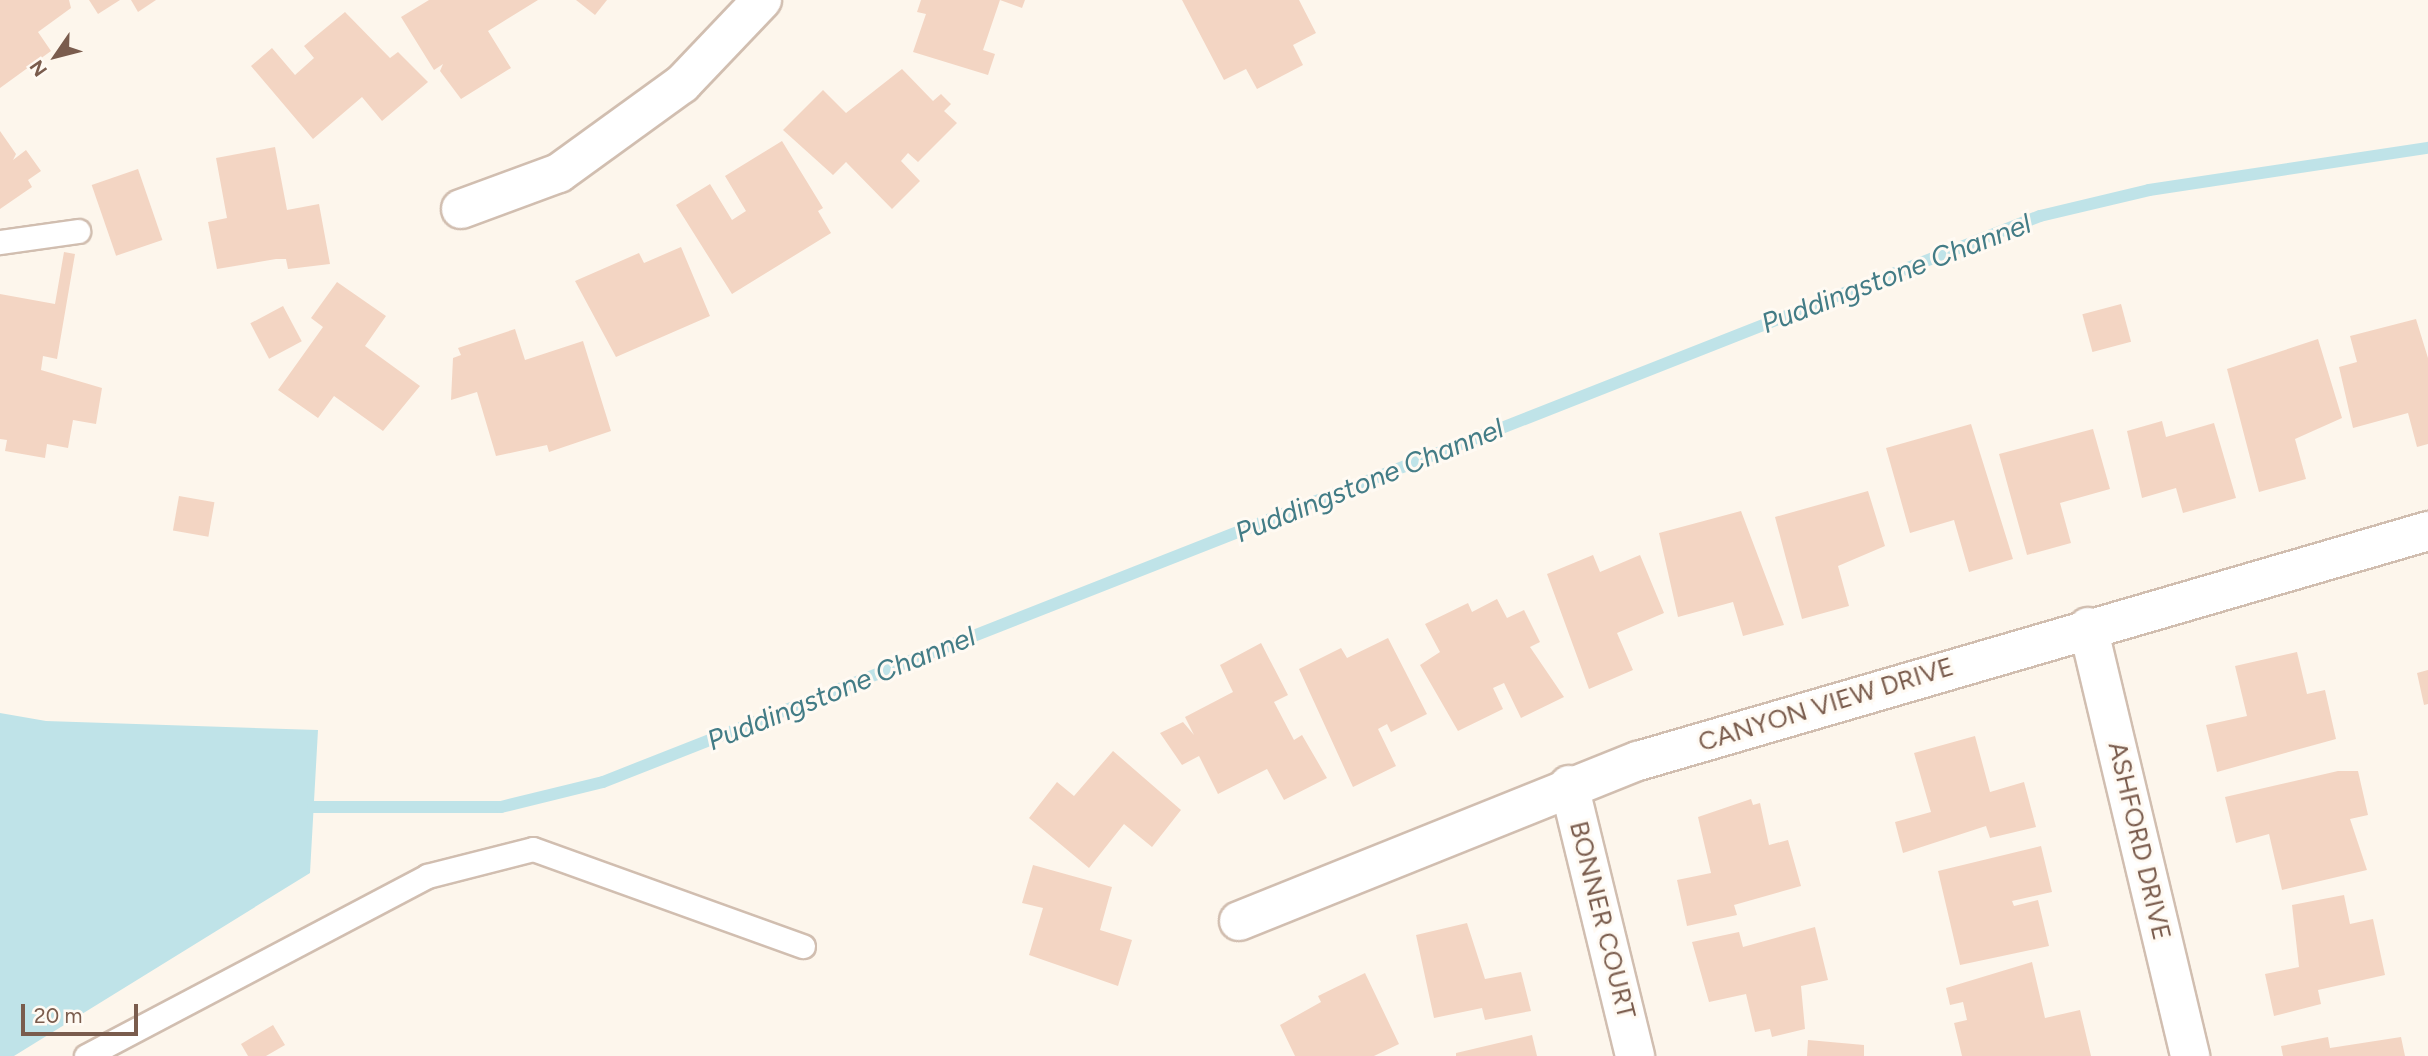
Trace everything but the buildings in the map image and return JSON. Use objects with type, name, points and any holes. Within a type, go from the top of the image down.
[{"type":"street","points":[[461,209],[559,173],[682,83],[762,0]]},
{"type":"street","name":"CANYON VIEW DRIVE","points":[[1239,921],[1569,785],[2088,627],[2428,531]]},
{"type":"street","name":"ASHFORD DRIVE","points":[[2088,627],[2190,1056]]},
{"type":"street","name":"BONNER COURT","points":[[1569,785],[1635,1056]]},
{"type":"lane","points":[[0,242],[78,231]]},
{"type":"lane","points":[[86,1056],[427,876],[533,849],[803,946]]},
{"type":"water","points":[[0,713],[46,721],[318,730],[310,873],[14,1056],[0,1056]]},
{"type":"waterway","name":"Puddingstone Channel","points":[[313,807],[501,807],[603,782],[2040,216],[2149,190],[2428,148]]}]
